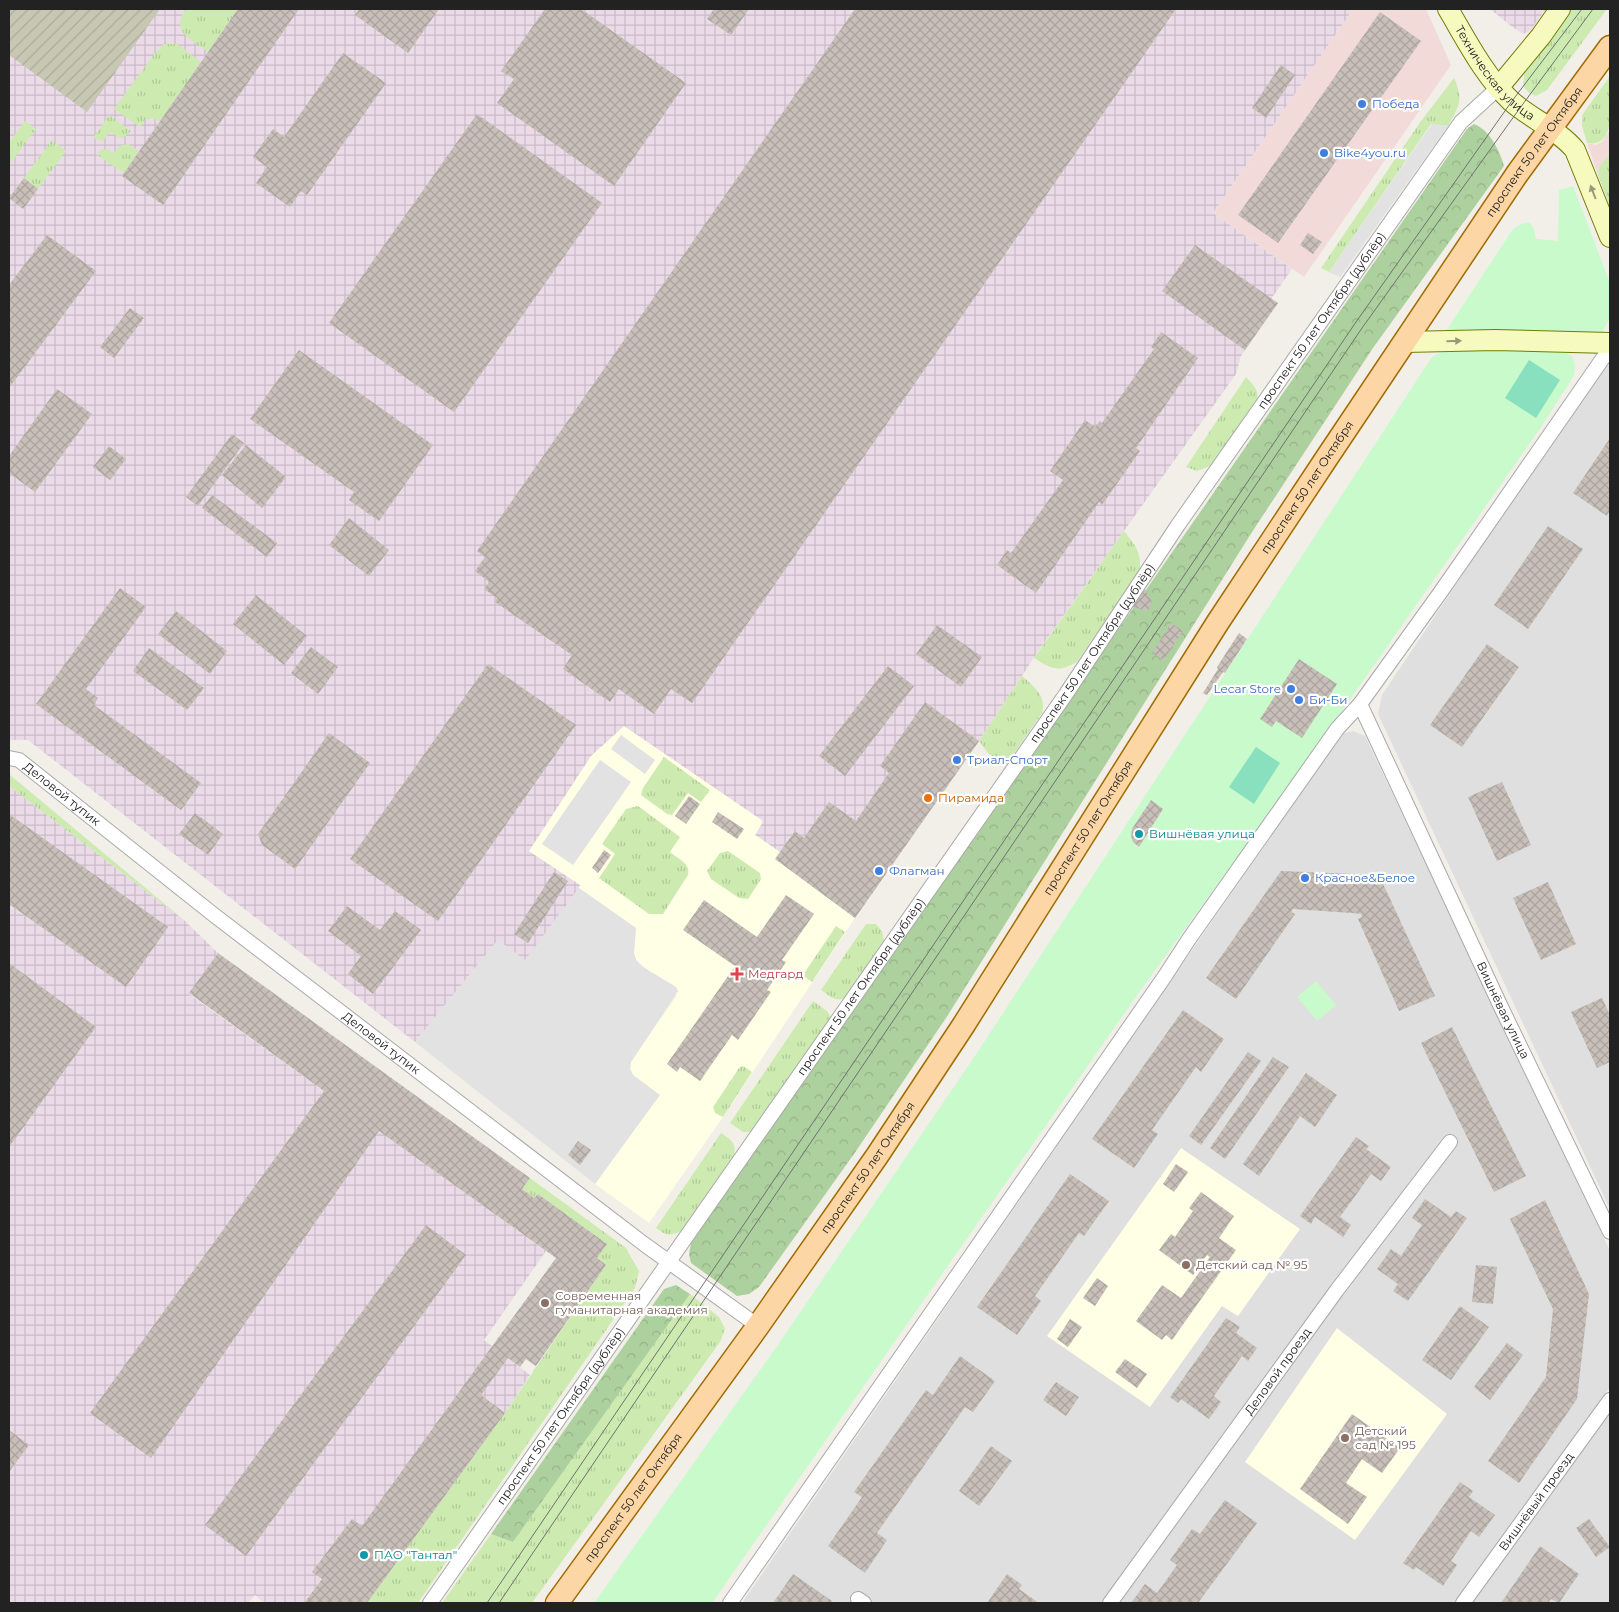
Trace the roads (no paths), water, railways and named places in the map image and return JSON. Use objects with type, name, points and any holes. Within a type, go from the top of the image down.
[{"type":"main road","name":"Техническая улица","points":[[1448,9],[1478,60],[1498,88],[1520,108],[1570,143],[1575,150],[1610,237]]},
{"type":"main road","name":"проспект 50 лет Октября (дублёр)","points":[[1498,88],[1541,36],[1560,9]]},
{"type":"main road","name":"проспект 50 лет Октября","points":[[557,1603],[758,1326],[877,1156],[963,1026],[1218,622],[1516,174],[1610,47]]},
{"type":"main road","points":[[1405,342],[1495,340],[1610,343]]},
{"type":"street","name":"проспект 50 лет Октября (дублёр)","points":[[430,1603],[1060,702],[1178,525],[1461,122],[1498,88]]},
{"type":"street","points":[[730,1603],[1160,984],[1189,939],[1337,729],[1360,704],[1610,348]]},
{"type":"street","name":"Вишнёвая улица","points":[[1360,704],[1501,1007],[1610,1232]]},
{"type":"street","name":"Деловой тупик","points":[[9,758],[19,760],[214,915],[668,1262],[758,1326]]},
{"type":"street","name":"Деловой проезд","points":[[1110,1603],[1337,1290],[1450,1142]]},
{"type":"street","name":"Вишнёвый проезд","points":[[1463,1603],[1610,1400]]},
{"type":"tram line","points":[[487,1603],[1356,322],[1512,101],[1582,9]]},
{"type":"tram line","points":[[499,1603],[1362,328],[1593,9]]},
{"type":"place","name":"Победа","points":[[1362,104]]},
{"type":"place","name":"Bike4you.ru","points":[[1324,153]]},
{"type":"place","name":"Lecar Store","points":[[1291,689]]},
{"type":"place","name":"Би-Би","points":[[1299,700]]},
{"type":"place","name":"Триал-Спорт","points":[[957,760]]},
{"type":"place","name":"Пирамида","points":[[928,798]]},
{"type":"place","name":"Вишнёвая улица","points":[[1139,834]]},
{"type":"place","name":"Флагман","points":[[879,871]]},
{"type":"place","name":"Красное&Белое","points":[[1305,878]]},
{"type":"place","name":"Медгард","points":[[737,974]]},
{"type":"place","name":"Детский сад № 95","points":[[1186,1265]]},
{"type":"place","name":"Современная гуманитарная академия","points":[[545,1303]]},
{"type":"place","name":"Детский сад № 195","points":[[1345,1438]]},
{"type":"place","name":"ПАО \"Тантал\"","points":[[364,1555]]}]
